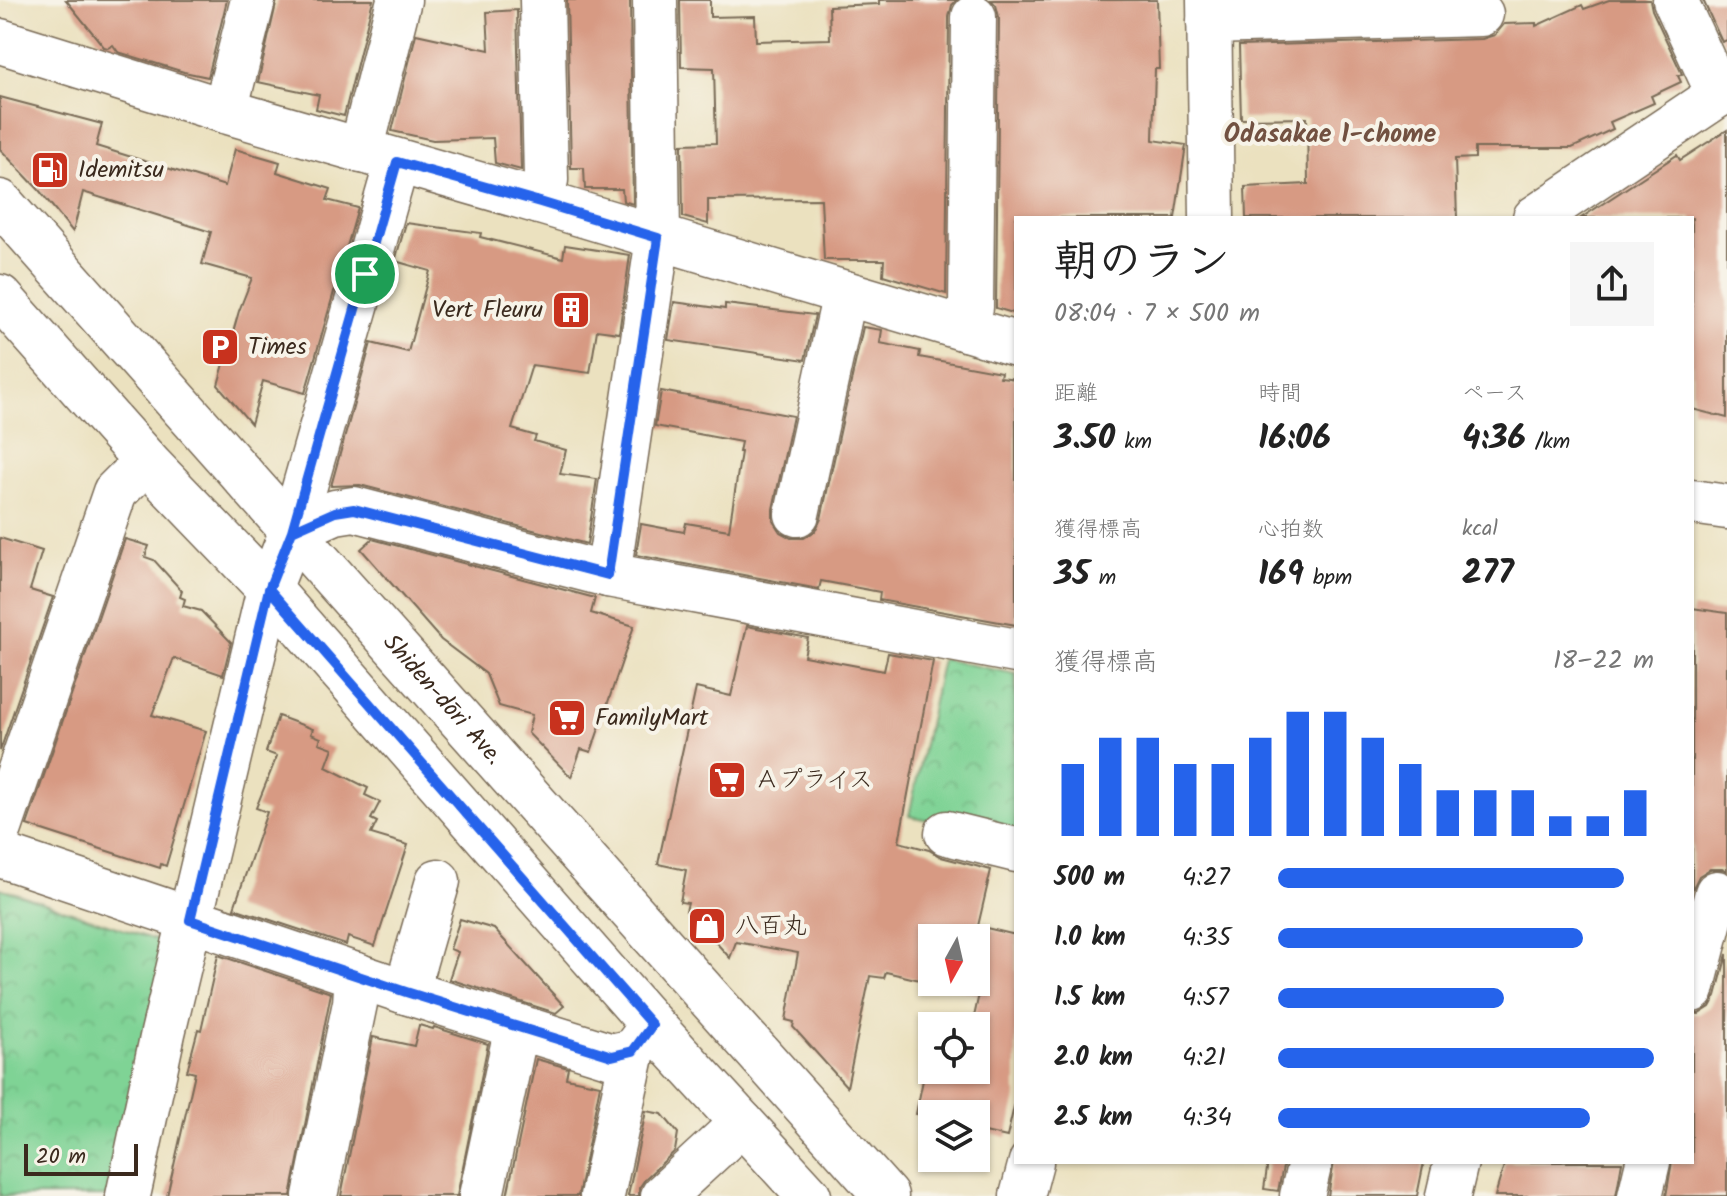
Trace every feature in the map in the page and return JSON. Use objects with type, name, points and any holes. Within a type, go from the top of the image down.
[{"type":"street","points":[[225,111],[253,0]]},
{"type":"street","points":[[128,1196],[269,589],[292,531],[379,156],[399,0]]},
{"type":"street","points":[[540,202],[546,180],[542,0]]},
{"type":"street","points":[[608,575],[658,238],[655,0]]},
{"type":"street","points":[[1538,216],[1723,92],[1675,0]]},
{"type":"street","points":[[1212,216],[1209,11],[1481,14]]},
{"type":"street","points":[[966,329],[971,307],[974,17]]},
{"type":"street","points":[[0,41],[225,111],[1014,343]]},
{"type":"street","name":"Shiden-dōri Ave.","points":[[0,202],[886,1196]]},
{"type":"street","points":[[797,514],[845,293]]},
{"type":"street","points":[[3,307],[269,589],[643,1038],[742,1123],[797,1192]]},
{"type":"street","points":[[0,828],[115,492],[146,461]]},
{"type":"street","points":[[1694,502],[1727,507]]},
{"type":"street","points":[[292,531],[335,512],[354,509],[608,575],[1014,651]]},
{"type":"street","points":[[947,833],[1014,850]]},
{"type":"street","points":[[0,855],[406,992],[612,1056],[643,1038]]},
{"type":"street","points":[[406,992],[438,881]]},
{"type":"street","points":[[1694,980],[1712,891]]},
{"type":"street","points":[[315,1196],[355,1003],[357,975]]},
{"type":"street","points":[[723,1013],[791,1131],[849,1196]]},
{"type":"street","points":[[481,1196],[517,1026]]},
{"type":"street","points":[[602,1196],[643,1038]]},
{"type":"street","points":[[663,1196],[742,1123]]},
{"type":"street","points":[[1302,1196],[1310,1164]]},
{"type":"street","points":[[1448,1196],[1456,1164]]},
{"type":"street","points":[[1640,1196],[1648,1164]]},
{"type":"green space","points":[[942,659],[1014,674],[1014,838],[909,816]]},
{"type":"green space","points":[[0,888],[158,941],[164,956],[109,1196],[0,1196]]},
{"type":"building","points":[[66,0],[227,0],[208,77],[118,52],[113,45],[104,47]]},
{"type":"building","points":[[277,0],[373,0],[344,116],[316,109],[319,95],[258,82]]},
{"type":"building","points":[[567,0],[630,0],[633,204],[623,201],[622,189],[585,189],[584,168],[571,168]]},
{"type":"building","points":[[680,0],[710,0],[710,17],[755,16],[756,41],[830,39],[829,6],[879,4],[879,0],[957,0],[949,17],[946,294],[883,275],[884,260],[824,260],[821,199],[708,200],[708,224],[683,217],[682,144],[716,143],[714,68],[681,67]]},
{"type":"building","points":[[991,0],[1157,0],[1159,69],[1155,69],[1153,140],[1186,145],[1175,216],[1014,216],[1014,313],[996,308],[999,17]]},
{"type":"building","points":[[1609,0],[1650,0],[1682,74],[1678,76],[1681,82],[1651,96],[1654,103],[1610,122],[1613,129],[1572,148],[1475,148],[1475,158],[1455,159],[1457,216],[1246,216],[1245,187],[1308,184],[1307,118],[1241,119],[1239,46],[1482,39],[1495,35],[1504,24],[1536,23],[1536,26],[1582,5],[1584,9]]},
{"type":"building","points":[[1703,0],[1727,0],[1727,40],[1722,42]]},
{"type":"building","points":[[517,10],[521,170],[495,163],[493,138],[433,140],[392,131],[416,34],[489,50],[487,12]]},
{"type":"building","points":[[0,97],[102,124],[96,146],[225,186],[235,149],[280,162],[277,172],[331,189],[327,200],[358,208],[305,393],[263,381],[251,424],[218,385],[252,278],[202,264],[211,232],[83,192],[73,232],[0,149]]},
{"type":"building","points":[[1727,130],[1727,418],[1694,410],[1694,216],[1584,216],[1677,155],[1680,160]]},
{"type":"building","points":[[406,223],[481,233],[480,237],[563,258],[565,245],[630,255],[619,333],[597,330],[590,373],[532,365],[512,429],[536,436],[534,441],[566,450],[560,474],[597,479],[587,544],[360,485],[331,486],[371,343],[408,352],[430,271],[395,261]]},
{"type":"building","points":[[674,302],[725,309],[725,304],[815,315],[805,360],[668,340]]},
{"type":"building","points":[[863,327],[882,330],[880,343],[920,351],[919,357],[1001,372],[1000,377],[1014,379],[1014,625],[879,600],[880,592],[821,581],[819,589],[636,555],[641,524],[684,532],[686,523],[729,530],[741,452],[741,442],[655,426],[661,391],[793,416],[773,521],[780,532],[791,538],[804,538],[815,531],[821,519]]},
{"type":"building","points":[[0,538],[42,551],[30,590],[53,597],[0,751]]},
{"type":"building","points":[[125,539],[149,546],[145,557],[154,560],[182,591],[180,597],[185,599],[183,606],[201,611],[231,642],[223,675],[174,658],[152,715],[206,731],[166,866],[161,864],[160,868],[27,825]]},
{"type":"building","points":[[372,539],[595,598],[591,613],[634,626],[591,752],[581,749],[571,777],[528,733],[532,715],[499,706],[486,674],[441,640],[361,549]]},
{"type":"building","points":[[1694,608],[1727,613],[1727,871],[1710,869],[1699,876],[1694,886]]},
{"type":"building","points":[[747,626],[808,638],[804,656],[884,671],[888,653],[933,661],[899,842],[991,870],[978,924],[918,924],[918,980],[886,972],[884,978],[870,976],[847,1087],[793,1027],[794,1022],[786,1020],[798,953],[736,942],[730,958],[702,927],[702,921],[694,920],[695,912],[686,911],[688,903],[680,902],[686,870],[658,864],[696,688],[731,696]]},
{"type":"building","points":[[278,716],[313,729],[311,734],[321,738],[319,743],[333,748],[326,767],[368,788],[365,795],[380,802],[371,819],[377,822],[371,834],[408,845],[375,946],[348,937],[346,945],[234,908],[267,812],[256,808],[277,756],[266,752]]},
{"type":"building","points":[[460,919],[494,929],[564,1006],[556,1013],[449,979],[458,952],[450,949]]},
{"type":"building","points":[[990,929],[1014,935],[1014,1107],[1007,1137],[990,1133],[990,1100],[919,1100],[922,1084],[990,1084],[990,1012],[975,1012],[979,996],[990,996]]},
{"type":"building","points":[[1727,954],[1727,1196],[1666,1196],[1672,1164],[1694,1164],[1694,1014],[1710,1007]]},
{"type":"building","points":[[218,955],[331,993],[291,1196],[167,1196],[195,1073],[187,1071],[198,1029],[201,1030]]},
{"type":"building","points":[[419,1025],[488,1044],[457,1196],[341,1196],[373,1037],[414,1046]]},
{"type":"building","points":[[536,1059],[568,1068],[566,1078],[600,1085],[578,1196],[507,1196]]},
{"type":"building","points":[[646,1111],[662,1114],[678,1133],[675,1151],[646,1178],[639,1188],[639,1196],[628,1196]]},
{"type":"building","points":[[1268,1164],[1284,1164],[1278,1191],[1264,1189]]},
{"type":"building","points":[[1334,1164],[1424,1164],[1417,1196],[1328,1196]]},
{"type":"building","points":[[1504,1164],[1622,1164],[1616,1196],[1495,1196]]},
{"type":"place","name":"Idemitsu","points":[[50,170]]},
{"type":"place","name":"Vert Fleuru","points":[[571,310]]},
{"type":"place","name":"Times","points":[[220,347]]},
{"type":"place","name":"FamilyMart","points":[[567,718]]},
{"type":"place","name":"Ａプライス","points":[[727,780]]},
{"type":"place","name":"八百丸","points":[[707,926]]},
{"type":"district","name":"Odasakae 1-chome","points":[[1330,135]]},
{"type":"route","points":[[365,274],[292,531],[269,589],[190,920],[612,1056],[633,1051],[652,1025],[269,589],[292,531],[335,512],[354,509],[608,575],[658,238],[397,162],[365,274]]}]
